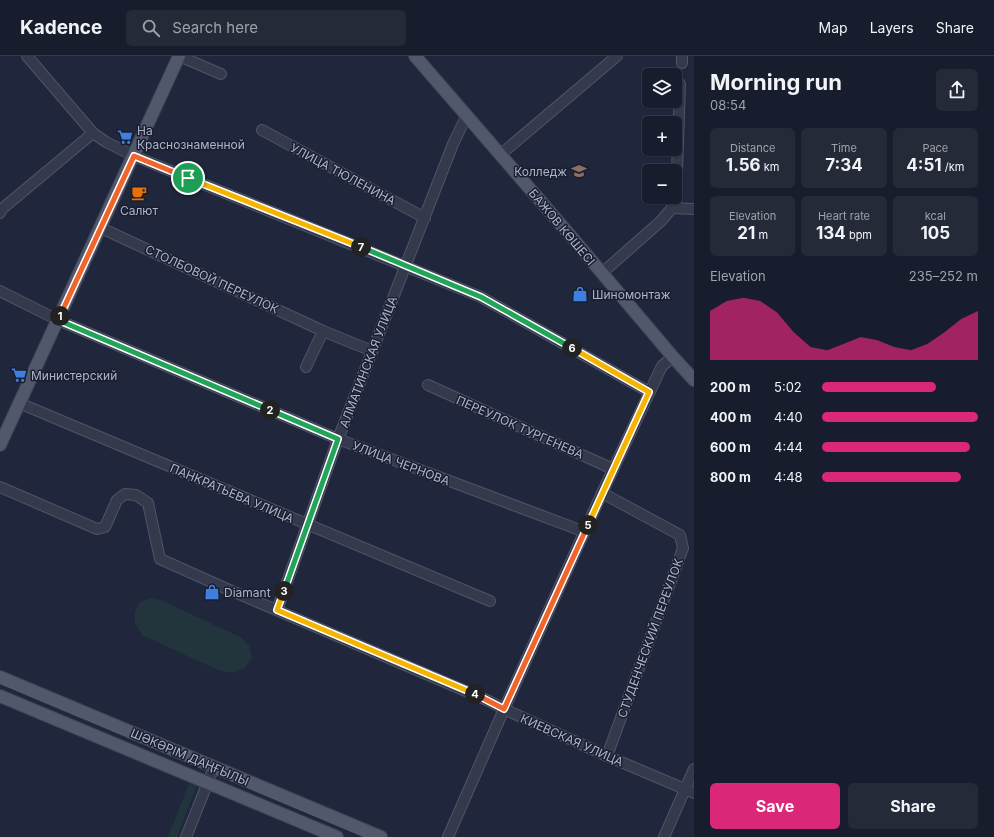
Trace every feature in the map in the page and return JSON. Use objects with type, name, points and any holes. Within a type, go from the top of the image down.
[{"type":"main road","points":[[0,445],[179,56]]},
{"type":"main road","name":"БАЖОВ КӨШЕСІ","points":[[415,56],[694,380]]},
{"type":"main road","name":"ШӘКӘРІМ ДАҢҒЫЛЫ","points":[[0,677],[381,837]]},
{"type":"main road","name":"ШӘКӘРІМ ДАҢҒЫЛЫ","points":[[0,696],[336,837]]},
{"type":"street","points":[[27,56],[93,133],[106,142],[134,156],[406,265],[481,297],[649,392]]},
{"type":"street","points":[[179,56],[220,74]]},
{"type":"street","points":[[500,155],[617,56]]},
{"type":"street","points":[[602,273],[661,221],[676,202],[679,108]]},
{"type":"street","name":"АЛМАТИНСКАЯ УЛИЦА","points":[[277,610],[338,439],[453,144],[466,117]]},
{"type":"street","name":"УЛИЦА ТЮЛЕНИНА","points":[[262,130],[425,218]]},
{"type":"street","points":[[0,213],[2,209],[93,133]]},
{"type":"street","points":[[672,208],[694,209]]},
{"type":"street","name":"СТОЛБОВОЙ ПЕРЕУЛОК","points":[[101,228],[323,331],[372,351]]},
{"type":"street","name":"УЛИЦА ЧЕРНОВА","points":[[0,291],[58,320],[338,439],[585,532]]},
{"type":"street","points":[[306,367],[323,331]]},
{"type":"street","points":[[448,837],[504,709],[649,392],[662,366],[673,357]]},
{"type":"street","name":"ПЕРЕУЛОК ТУРГЕНЕВА","points":[[428,385],[613,469]]},
{"type":"street","name":"ПАНКРАТЬЕВА УЛИЦА","points":[[19,403],[490,601]]},
{"type":"street","name":"КИЕВСКАЯ УЛИЦА","points":[[0,487],[96,529],[105,527],[117,500],[125,494],[136,495],[148,503],[160,559],[489,701],[607,756],[694,793]]},
{"type":"street","name":"СТУДЕНЧЕСКИЙ ПЕРЕУЛОК","points":[[602,494],[680,535],[683,548],[607,756]]},
{"type":"street","points":[[186,837],[214,767]]},
{"type":"street","points":[[664,837],[694,769]]},
{"type":"shaded area","points":[[150,598],[161,600],[242,638],[249,646],[252,657],[245,668],[233,673],[218,670],[142,635],[135,623],[135,612],[139,603]]},
{"type":"shaded area","points":[[189,784],[196,787],[177,837],[168,837]]},
{"type":"tram line","points":[[0,683],[365,837]]},
{"type":"place","name":"На Краснознаменной","points":[[125,137]]},
{"type":"place","name":"Колледж","points":[[579,171]]},
{"type":"place","name":"Салют","points":[[139,193]]},
{"type":"place","name":"Шиномонтаж","points":[[580,294]]},
{"type":"place","name":"Министерский","points":[[19,375]]},
{"type":"place","name":"Diamant","points":[[212,592]]},
{"type":"route","points":[[134,156],[188,178],[406,265],[481,297],[649,392],[504,709],[489,701],[277,610],[338,439],[58,320],[134,156]]}]
